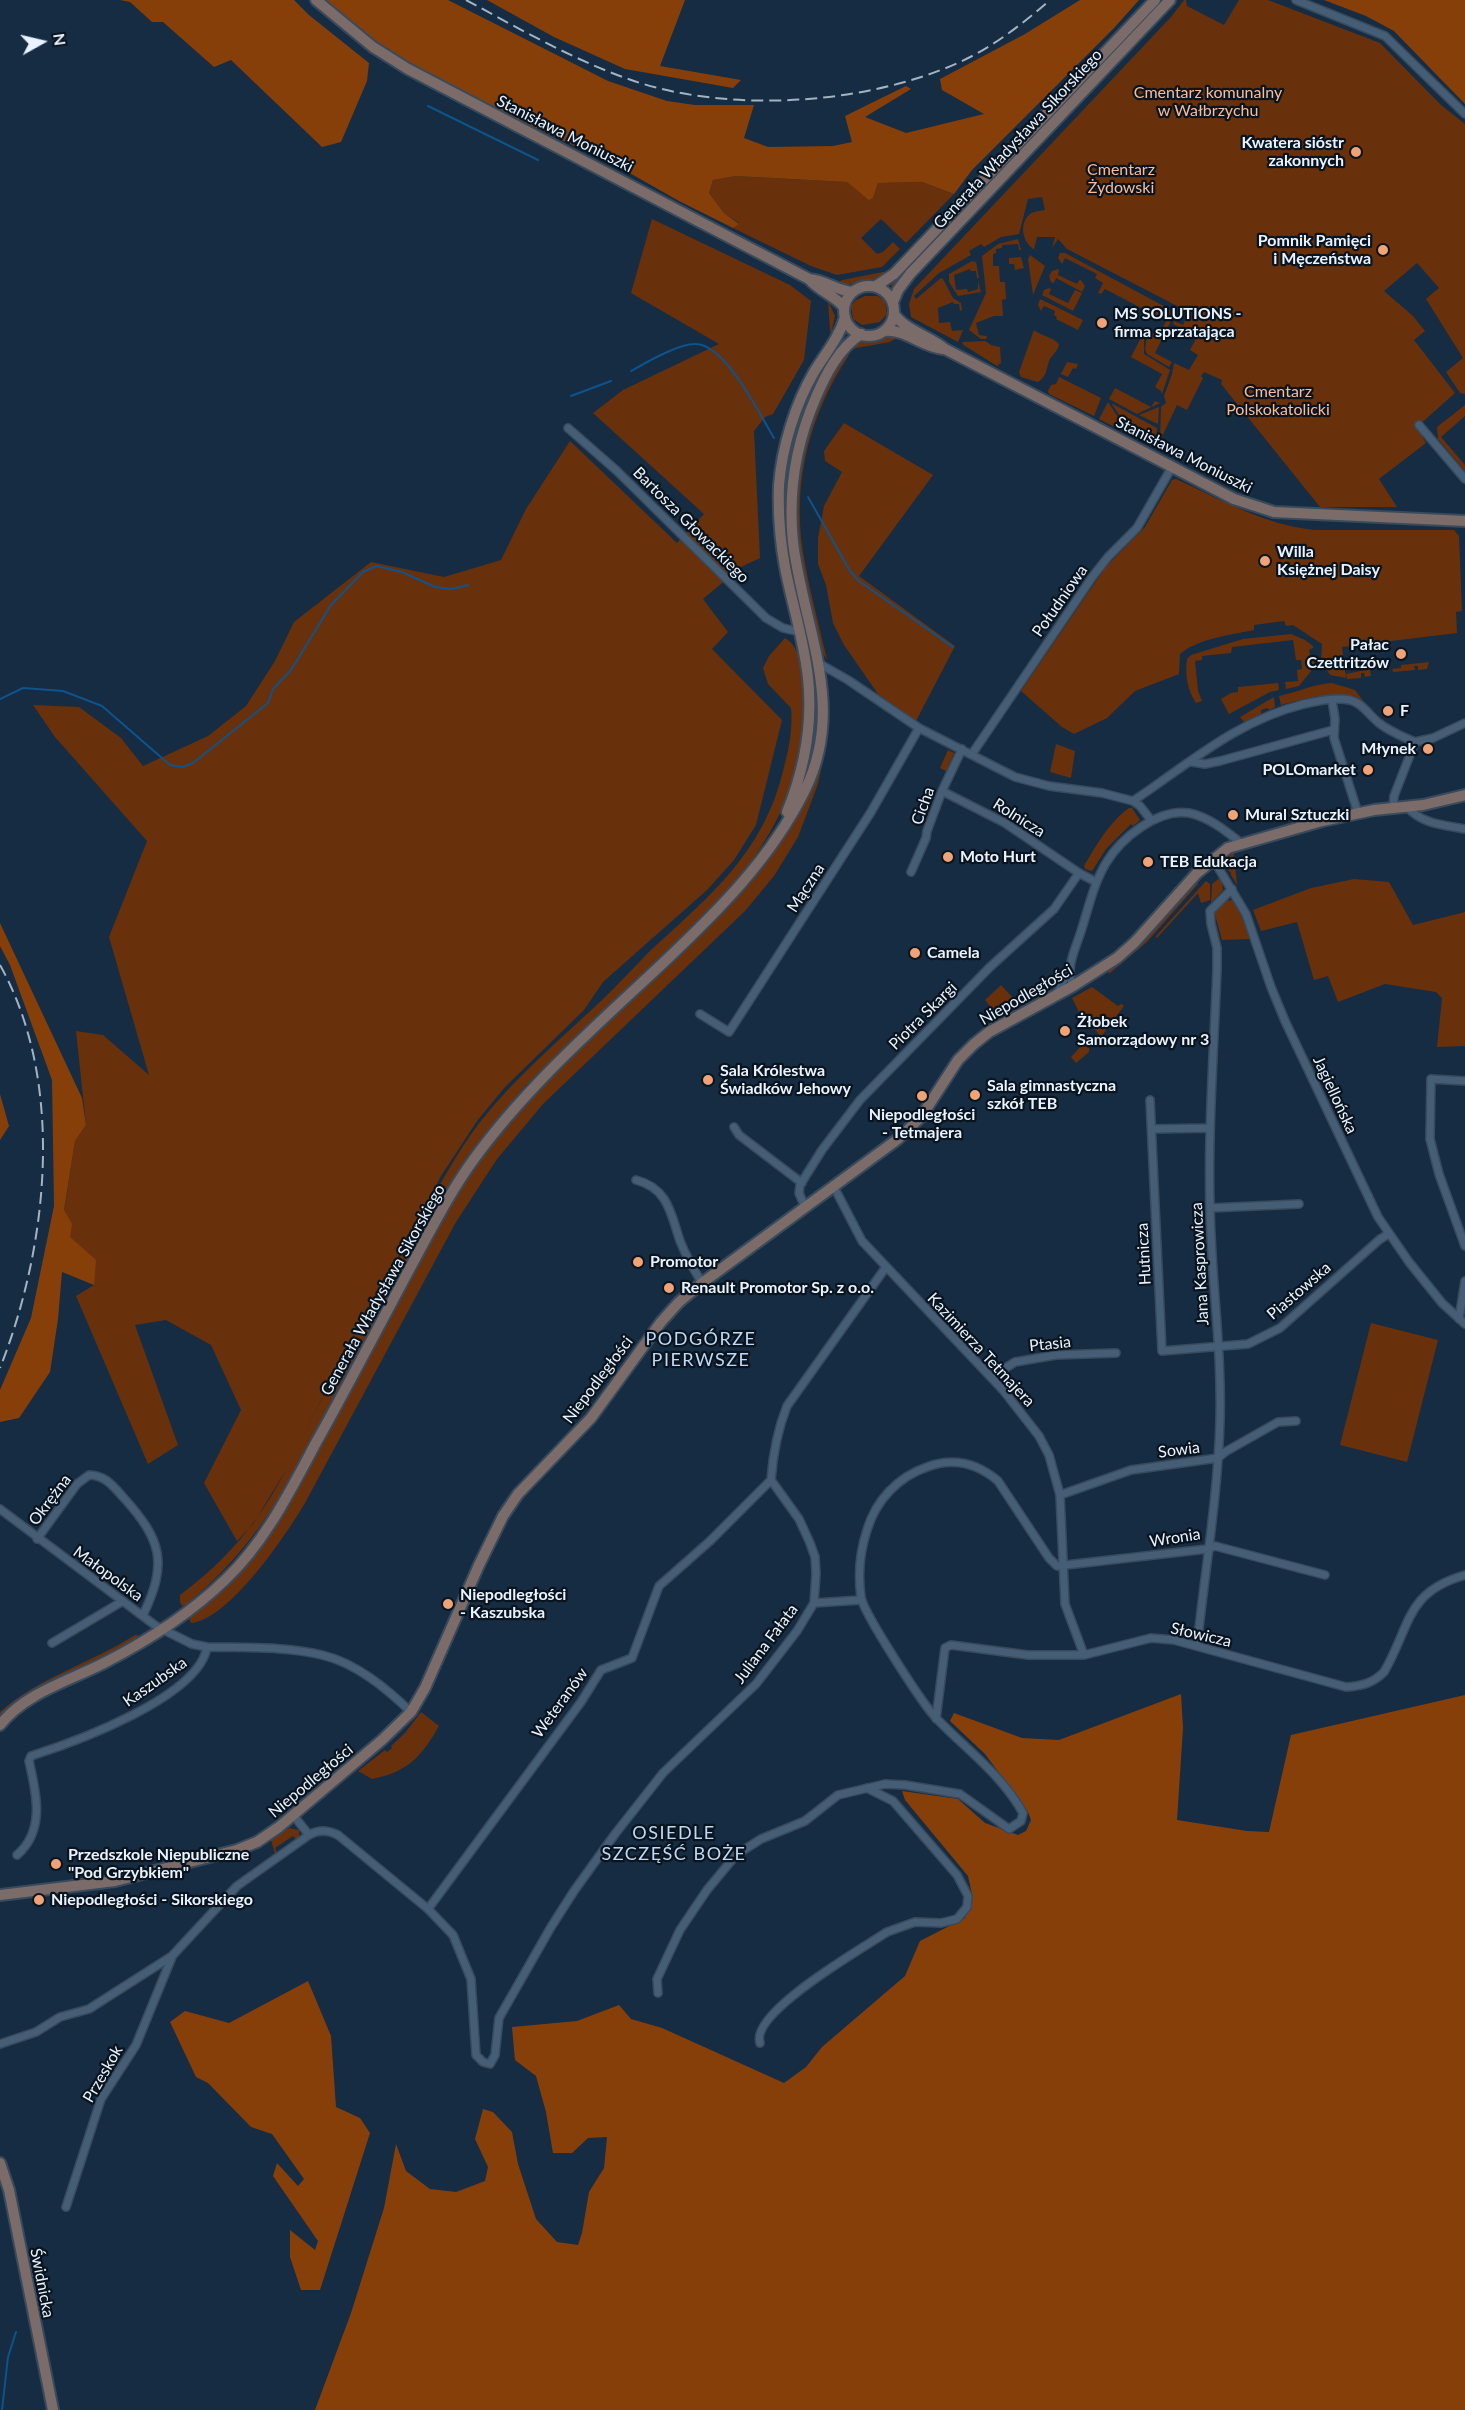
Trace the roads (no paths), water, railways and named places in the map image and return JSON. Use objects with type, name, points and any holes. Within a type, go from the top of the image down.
[{"type":"main road","name":"Stanisława Moniuszki","points":[[316,0],[374,47],[408,69],[809,279],[819,289],[837,300],[844,312]]},
{"type":"main road","name":"Generała Władysława Sikorskiego","points":[[876,286],[894,274],[1155,0]]},
{"type":"main road","name":"Generała Władysława Sikorskiego","points":[[893,302],[898,290],[910,274],[1170,0]]},
{"type":"main road","name":"Stanisława Moniuszki","points":[[809,279],[821,281],[841,290],[853,291]]},
{"type":"main road","points":[[866,285],[876,286],[888,294],[893,302],[894,314],[884,331],[873,336],[861,334],[849,326],[844,312],[853,291],[866,285]]},
{"type":"main road","name":"Generała Władysława Sikorskiego","points":[[776,837],[801,773],[808,729],[808,678],[781,544],[780,482],[787,442],[798,407],[814,372],[839,333],[844,312]]},
{"type":"main road","name":"Stanisława Moniuszki","points":[[894,314],[902,323],[932,339],[945,349],[1234,500],[1274,512],[1465,520]]},
{"type":"main road","name":"Stanisława Moniuszki","points":[[884,331],[894,331],[929,346],[945,349]]},
{"type":"main road","name":"Generała Władysława Sikorskiego","points":[[0,1725],[9,1714],[36,1695],[103,1663],[195,1606],[227,1578],[246,1557],[283,1505],[434,1225],[470,1164],[490,1136],[529,1091],[740,888],[789,821],[815,768],[822,715],[820,664],[793,543],[791,504],[794,468],[802,435],[819,390],[840,354],[852,340],[861,334]]},
{"type":"main road","name":"Niepodległości","points":[[0,1895],[115,1881],[222,1855],[257,1842],[294,1816],[411,1712],[425,1688],[503,1516],[518,1494],[591,1418],[661,1322],[702,1283],[891,1144],[921,1117],[958,1060],[974,1044],[989,1032],[1073,986],[1123,953],[1197,873],[1228,848],[1358,813],[1407,807],[1465,795]]},
{"type":"main road","name":"Świdnicka","points":[[0,2163],[9,2190],[53,2410]]},
{"type":"street","points":[[1296,0],[1385,36],[1465,114]]},
{"type":"street","points":[[1419,425],[1465,479]]},
{"type":"street","name":"Bartosza Głowackiego","points":[[568,428],[617,471],[766,618],[783,628],[800,632]]},
{"type":"street","name":"Południowa","points":[[972,754],[1093,576],[1137,528],[1172,467]]},
{"type":"street","points":[[820,664],[849,680],[919,728],[1015,777],[1049,786],[1102,793],[1133,801],[1151,820]]},
{"type":"street","points":[[1133,801],[1192,762],[1222,738],[1270,714],[1313,702],[1332,700],[1356,702],[1379,723],[1415,742],[1433,738],[1465,723]]},
{"type":"street","points":[[1332,700],[1335,718],[1334,738],[1358,813]]},
{"type":"street","name":"Mączna","points":[[700,1014],[729,1032],[871,812],[919,728]]},
{"type":"street","points":[[1192,762],[1205,764],[1220,761],[1333,730]]},
{"type":"street","points":[[1393,808],[1394,796],[1415,742]]},
{"type":"street","name":"Cicha","points":[[911,872],[926,838],[942,791],[962,749]]},
{"type":"street","name":"Rolnicza","points":[[942,791],[1005,823],[1079,873]]},
{"type":"street","points":[[1407,807],[1415,816],[1425,821],[1465,829]]},
{"type":"street","points":[[1056,995],[1069,970],[1096,882],[1115,851],[1151,820],[1186,813],[1195,815],[1211,822],[1241,843]]},
{"type":"street","name":"Jagiellońska","points":[[1213,859],[1246,914],[1285,1021],[1388,1234],[1442,1303],[1465,1324]]},
{"type":"street","points":[[1079,873],[1096,882]]},
{"type":"street","name":"Piotra Skargi","points":[[802,1183],[822,1150],[860,1100],[982,975],[1054,909],[1079,873]]},
{"type":"street","name":"Jana Kasprowicza","points":[[1197,1646],[1218,1458],[1220,1382],[1210,1208],[1209,1128],[1217,948],[1210,911],[1232,889]]},
{"type":"street","points":[[1069,970],[1073,986]]},
{"type":"street","points":[[1465,1081],[1431,1079],[1430,1139],[1438,1174],[1465,1246]]},
{"type":"street","name":"Hutnicza","points":[[1150,1100],[1162,1351],[1218,1348]]},
{"type":"street","points":[[734,1127],[745,1140],[802,1183],[799,1193],[805,1207]]},
{"type":"street","points":[[1152,1130],[1209,1128]]},
{"type":"street","points":[[636,1180],[657,1190],[666,1199],[690,1263],[702,1283]]},
{"type":"street","name":"Kazimierza Tetmajera","points":[[834,1187],[862,1241],[991,1377],[1039,1436],[1049,1455],[1060,1495],[1065,1604],[1084,1655]]},
{"type":"street","points":[[1210,1208],[1299,1204]]},
{"type":"street","name":"Piastowska","points":[[1218,1348],[1248,1344],[1280,1328],[1388,1234]]},
{"type":"street","points":[[771,1480],[777,1435],[787,1407],[886,1267]]},
{"type":"street","points":[[1459,1319],[1465,1281]]},
{"type":"street","name":"Ptasia","points":[[991,1377],[1016,1362],[1056,1355],[1116,1353]]},
{"type":"street","name":"Sowia","points":[[1060,1495],[1131,1470],[1218,1458],[1278,1422],[1296,1421]]},
{"type":"street","points":[[658,1993],[657,1979],[680,1930],[707,1890],[736,1855],[761,1839],[805,1821],[838,1795],[885,1784],[905,1785],[960,1794],[1009,1829],[1021,1821],[1023,1813],[1017,1803],[980,1757],[936,1719],[909,1682],[861,1600],[861,1555],[873,1513],[889,1490],[914,1472],[940,1463],[966,1463],[987,1472],[998,1481],[1049,1558],[1054,1564],[1062,1566]]},
{"type":"street","name":"Okrężna","points":[[37,1539],[77,1484],[89,1475],[103,1477],[138,1514],[154,1541],[158,1555],[157,1580],[143,1616]]},
{"type":"street","name":"Juliana Fałata","points":[[428,1909],[453,1935],[464,1958],[471,1979],[476,2055],[483,2062],[490,2064],[495,2055],[499,2018],[550,1927],[629,1815],[663,1773],[756,1684],[797,1631],[814,1603],[815,1557],[799,1519],[771,1480]]},
{"type":"street","name":"Weteranów","points":[[428,1909],[601,1670],[632,1658],[659,1586],[689,1562],[771,1480]]},
{"type":"street","name":"Małopolska","points":[[0,1509],[37,1539],[161,1628],[192,1644],[207,1647]]},
{"type":"street","name":"Wronia","points":[[1062,1566],[1207,1550],[1215,1546],[1325,1575]]},
{"type":"street","name":"Słowicza","points":[[936,1719],[945,1648],[951,1645],[1028,1655],[1084,1655],[1152,1638],[1174,1640],[1346,1687],[1365,1684],[1376,1680],[1384,1672],[1412,1610],[1425,1595],[1445,1581],[1465,1575]]},
{"type":"street","points":[[814,1603],[861,1600]]},
{"type":"street","points":[[52,1643],[123,1601]]},
{"type":"street","points":[[207,1647],[252,1648],[323,1655],[340,1661],[367,1676],[411,1712]]},
{"type":"street","name":"Kaszubska","points":[[17,1855],[24,1849],[36,1817],[38,1800],[29,1761],[31,1756],[99,1731],[139,1711],[169,1692],[199,1668],[205,1659],[207,1647]]},
{"type":"street","points":[[760,2043],[759,2036],[762,2030],[780,2006],[876,1939],[887,1932],[915,1922],[951,1922],[962,1915],[967,1907],[968,1896],[957,1875],[893,1801],[867,1788]]},
{"type":"street","points":[[294,1816],[309,1835],[320,1830],[338,1835],[428,1909]]},
{"type":"street","name":"Przeskok","points":[[0,2044],[36,2032],[60,2017],[89,2009],[172,1956],[237,1886],[309,1835]]},
{"type":"street","name":"Przeskok","points":[[66,2207],[101,2099],[136,2044],[172,1956]]},
{"type":"waterway","points":[[428,106],[538,160]]},
{"type":"waterway","points":[[631,371],[680,347],[695,344],[706,347],[718,355],[729,367],[751,398],[774,438]]},
{"type":"waterway","points":[[571,396],[611,381]]},
{"type":"waterway","points":[[808,497],[850,571],[859,581],[953,647]]},
{"type":"waterway","points":[[0,699],[23,688],[63,691],[102,706],[170,765],[182,767],[193,763],[268,703],[273,689],[291,670],[331,605],[363,572],[376,566],[402,572],[435,587],[451,589],[468,585]]},
{"type":"waterway","points":[[2,2410],[8,2357],[16,2332]]},
{"type":"railway","points":[[466,0],[569,54],[634,81],[674,92],[762,101],[808,99],[853,93],[897,84],[938,71],[996,42],[1050,0]]},
{"type":"railway","points":[[0,965],[21,1011],[35,1061],[42,1112],[43,1165],[30,1271],[0,1368]]},
{"type":"place","name":"Kwatera sióstr zakonnych","points":[[1356,152]]},
{"type":"place","name":"Pomnik Pamięci i Męczeństwa","points":[[1383,250]]},
{"type":"place","name":"MS SOLUTIONS - firma sprzatająca","points":[[1102,323]]},
{"type":"place","name":"Willa Księżnej Daisy","points":[[1265,561]]},
{"type":"place","name":"Pałac Czettritzów","points":[[1401,654]]},
{"type":"place","name":"F","points":[[1388,711]]},
{"type":"place","name":"Młynek","points":[[1428,749]]},
{"type":"place","name":"POLOmarket","points":[[1368,770]]},
{"type":"place","name":"Mural Sztuczki","points":[[1233,815]]},
{"type":"place","name":"Moto Hurt","points":[[948,857]]},
{"type":"place","name":"TEB Edukacja","points":[[1148,862]]},
{"type":"place","name":"Camela","points":[[915,953]]},
{"type":"place","name":"Żłobek Samorządowy nr 3","points":[[1065,1031]]},
{"type":"place","name":"Sala Królestwa Świadków Jehowy","points":[[708,1080]]},
{"type":"place","name":"Sala gimnastyczna szkół TEB","points":[[975,1095]]},
{"type":"place","name":"Niepodległości - Tetmajera","points":[[922,1096]]},
{"type":"place","name":"Promotor","points":[[638,1262]]},
{"type":"place","name":"Renault Promotor Sp. z o.o.","points":[[669,1288]]},
{"type":"place","name":"Niepodległości - Kaszubska","points":[[448,1604]]},
{"type":"place","name":"Przedszkole Niepubliczne \"Pod Grzybkiem\"","points":[[56,1864]]},
{"type":"place","name":"Niepodległości - Sikorskiego","points":[[39,1900]]},
{"type":"district","name":"PODGÓRZE PIERWSZE","points":[[701,1349]]},
{"type":"district","name":"OSIEDLE SZCZĘŚĆ BOŻE","points":[[674,1843]]},
{"type":"park label","name":"Cmentarz komunalny w Wałbrzychu","points":[[1208,102]]},
{"type":"park label","name":"Cmentarz Żydowski","points":[[1121,179]]},
{"type":"park label","name":"Cmentarz Polskokatolicki","points":[[1278,401]]}]
